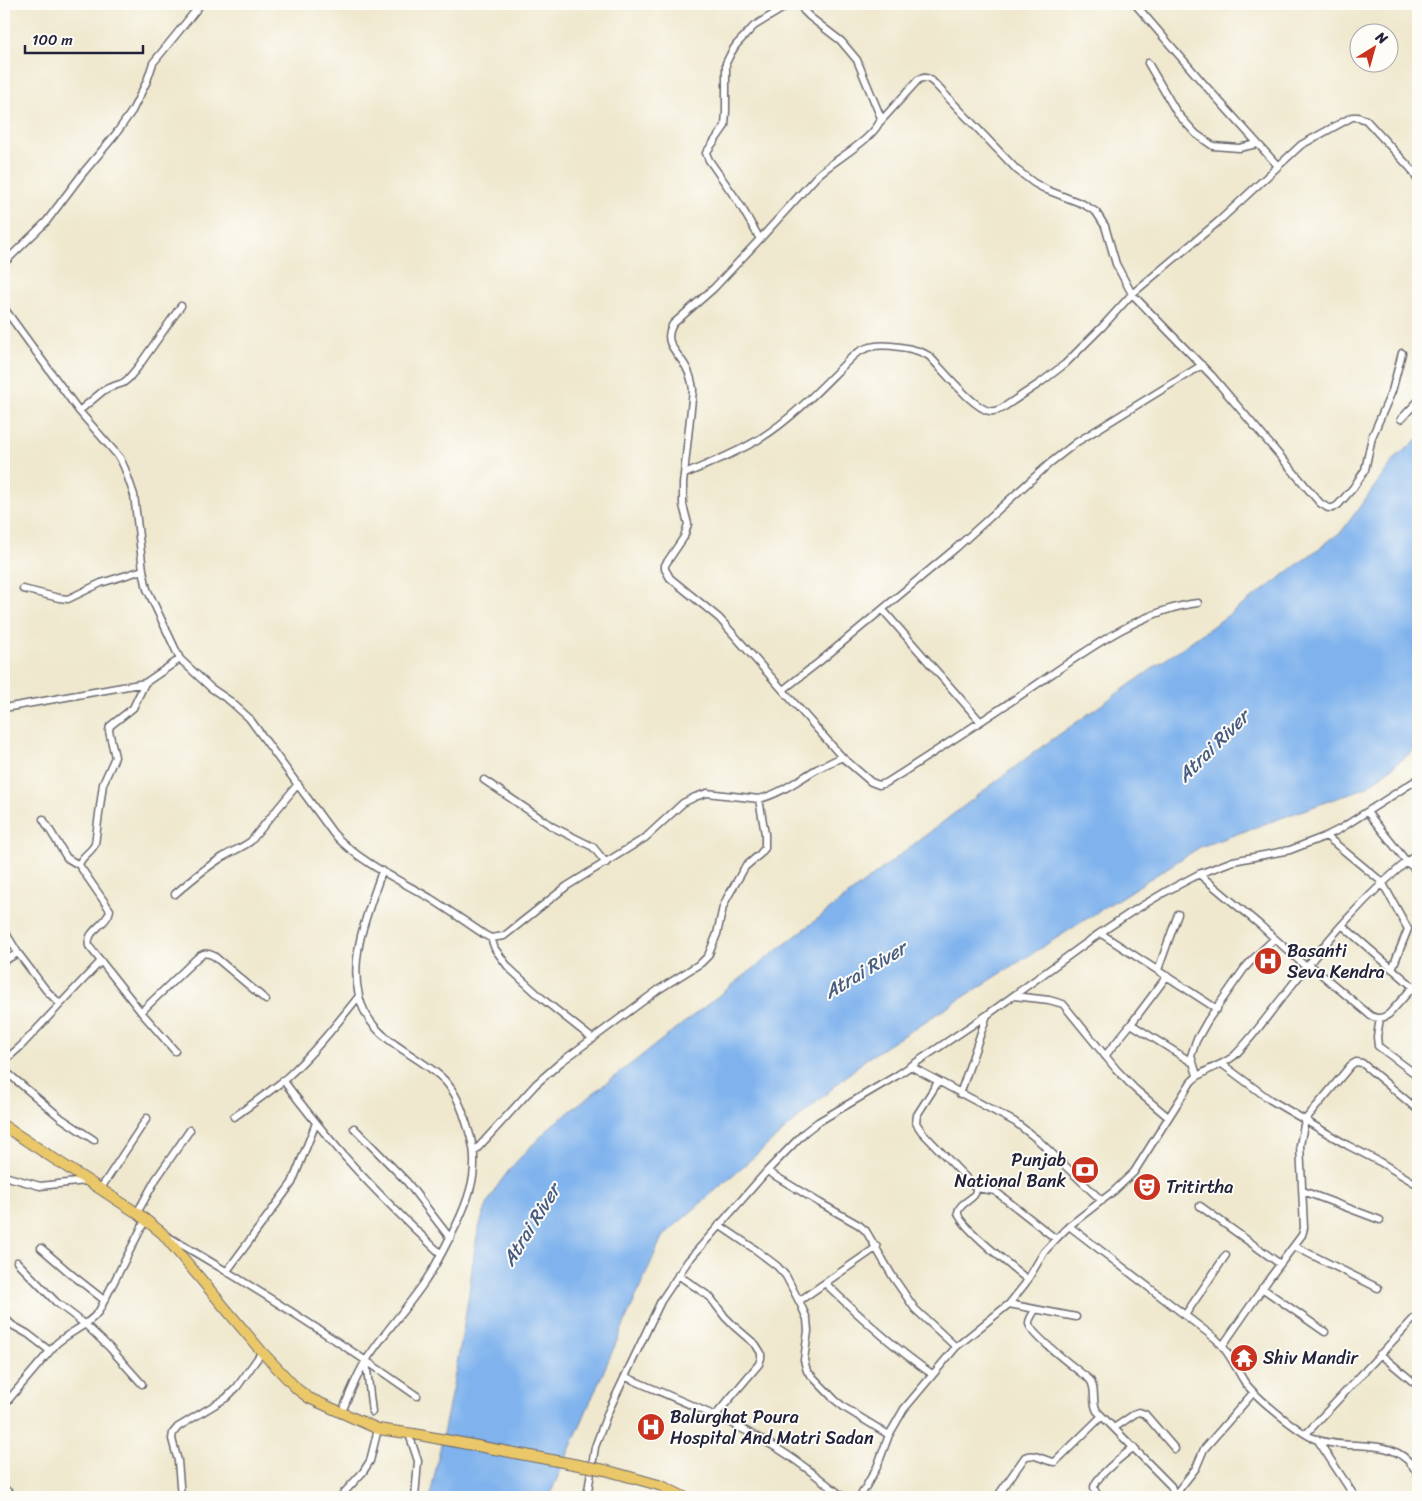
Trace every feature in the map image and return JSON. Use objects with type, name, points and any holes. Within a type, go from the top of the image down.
[{"type":"main road","points":[[4,1126],[101,1188],[142,1216],[162,1233],[262,1352],[308,1398],[378,1429],[605,1470],[662,1486],[684,1497]]},
{"type":"street","points":[[4,263],[46,222],[115,135],[132,111],[147,81],[153,63],[201,4]]},
{"type":"street","points":[[760,239],[706,153],[724,126],[726,111],[726,63],[731,53],[754,26],[790,4]]},
{"type":"street","points":[[799,4],[810,17],[841,41],[857,60],[880,114],[880,122]]},
{"type":"street","points":[[1135,4],[1278,166]]},
{"type":"street","points":[[1148,63],[1177,113],[1196,134],[1213,146],[1239,148],[1257,144]]},
{"type":"street","points":[[1198,602],[1170,608],[1142,619],[1095,645],[925,759],[880,785],[871,782],[842,757],[719,618],[674,582],[668,574],[665,565],[686,532],[687,517],[683,505],[683,484],[693,390],[687,368],[669,341],[670,329],[714,288],[817,176],[866,138],[918,80],[924,78],[930,79],[1017,170],[1047,190],[1083,204],[1096,212],[1105,226],[1116,264],[1132,294],[1202,365],[1320,503],[1328,508],[1338,505],[1365,470],[1372,437],[1392,391],[1402,353]]},
{"type":"street","points":[[685,474],[729,456],[766,435],[796,412],[852,356],[861,350],[873,346],[907,348],[922,352],[934,361],[976,404],[988,411],[994,412],[1001,409],[1065,364],[1132,294],[1219,221],[1301,145],[1352,117],[1366,120],[1412,170],[1418,181]]},
{"type":"street","points":[[79,411],[103,391],[128,380],[182,306]]},
{"type":"street","points":[[4,308],[79,411],[120,458],[134,495],[147,589],[180,659],[211,688],[230,701],[249,718],[327,826],[344,845],[485,935],[491,938],[504,936],[567,886],[645,838],[684,803],[695,797],[707,793],[759,798],[772,794],[842,757]]},
{"type":"street","points":[[783,690],[883,610],[956,548],[1050,463],[1077,442],[1202,365]]},
{"type":"street","points":[[1401,418],[1418,401]]},
{"type":"street","points":[[23,589],[59,598],[68,598],[101,583],[143,570]]},
{"type":"street","points":[[883,610],[980,721]]},
{"type":"street","points":[[4,708],[145,683],[180,659]]},
{"type":"street","points":[[79,866],[80,862],[95,844],[103,784],[115,757],[109,731],[110,726],[133,708],[145,683]]},
{"type":"street","points":[[587,1497],[596,1447],[608,1412],[661,1301],[688,1261],[767,1171],[805,1132],[987,1015],[1130,913],[1199,874],[1233,861],[1290,850],[1326,836],[1418,779]]},
{"type":"street","points":[[484,780],[553,827],[593,848],[606,863]]},
{"type":"street","points":[[176,894],[195,876],[214,862],[244,847],[251,841],[298,784]]},
{"type":"street","points":[[475,1151],[536,1084],[561,1062],[658,990],[701,964],[708,956],[717,934],[727,898],[745,868],[765,848],[765,834],[759,798]]},
{"type":"street","points":[[1367,812],[1407,862],[1418,872]]},
{"type":"street","points":[[43,819],[67,858],[79,866],[110,910],[107,919],[90,935],[89,946],[141,1012],[176,1051]]},
{"type":"street","points":[[1326,836],[1382,882],[1408,929],[1392,969]]},
{"type":"street","points":[[860,1497],[878,1467],[889,1435],[904,1409],[932,1374],[956,1347],[1009,1304],[1028,1280],[1044,1252],[1069,1226],[1125,1182],[1134,1172],[1187,1087],[1197,1075],[1222,1064],[1241,1049],[1308,966],[1382,882],[1418,854]]},
{"type":"street","points":[[341,1414],[366,1360],[424,1283],[450,1238],[467,1199],[472,1180],[475,1151],[460,1104],[448,1084],[435,1072],[387,1039],[370,1020],[359,996],[358,953],[366,920],[382,871]]},
{"type":"street","points":[[1199,874],[1274,939],[1371,1016],[1380,1018],[1389,1014],[1416,989],[1343,926]]},
{"type":"street","points":[[1158,970],[1178,914]]},
{"type":"street","points":[[4,930],[18,953],[46,990],[60,1004]]},
{"type":"street","points":[[1100,933],[1216,1009]]},
{"type":"street","points":[[491,938],[495,949],[509,968],[545,1001],[593,1039]]},
{"type":"street","points":[[1197,1075],[1191,1056],[1196,1041],[1216,1009],[1252,960],[1274,939]]},
{"type":"street","points":[[4,961],[18,953]]},
{"type":"street","points":[[141,1012],[196,958],[204,953],[214,956],[266,1000]]},
{"type":"street","points":[[4,1061],[100,961]]},
{"type":"street","points":[[1105,1056],[1167,976]]},
{"type":"street","points":[[234,1117],[283,1080],[333,1028],[359,996]]},
{"type":"street","points":[[1014,996],[1049,1000],[1062,1004],[1135,1089],[1168,1117]]},
{"type":"street","points":[[960,1094],[987,1015]]},
{"type":"street","points":[[1380,1018],[1377,1037],[1378,1046],[1418,1076]]},
{"type":"street","points":[[1131,1024],[1193,1063]]},
{"type":"street","points":[[1223,1345],[1262,1288],[1302,1235],[1304,1228],[1300,1145],[1305,1120],[1351,1065],[1356,1062],[1362,1063],[1418,1110]]},
{"type":"street","points":[[1222,1064],[1269,1099],[1418,1185]]},
{"type":"street","points":[[910,1066],[1001,1114],[1030,1132],[1102,1201]]},
{"type":"street","points":[[4,1070],[61,1118],[94,1140]]},
{"type":"street","points":[[283,1080],[316,1123],[368,1182],[441,1254]]},
{"type":"street","points":[[938,1082],[917,1115],[916,1123],[918,1128],[976,1188],[995,1191],[1056,1239]]},
{"type":"street","points":[[101,1188],[147,1118]]},
{"type":"street","points":[[227,1271],[292,1183],[316,1123]]},
{"type":"street","points":[[354,1128],[407,1182],[450,1238]]},
{"type":"street","points":[[4,1405],[63,1338],[86,1325],[96,1315],[142,1216],[156,1179],[190,1130]]},
{"type":"street","points":[[767,1171],[859,1224],[877,1247],[893,1277],[915,1309],[956,1347]]},
{"type":"street","points":[[4,1176],[40,1186],[87,1180]]},
{"type":"street","points":[[976,1188],[974,1196],[958,1210],[959,1216],[987,1247],[1028,1280]]},
{"type":"street","points":[[1303,1191],[1380,1220]]},
{"type":"street","points":[[1200,1206],[1280,1264]]},
{"type":"street","points":[[719,1225],[756,1250],[777,1266],[786,1276],[807,1320],[808,1331],[804,1360],[807,1371],[845,1408],[889,1435]]},
{"type":"street","points":[[1069,1226],[1223,1345],[1244,1381],[1254,1393],[1306,1434],[1331,1442],[1386,1448],[1396,1451],[1407,1459],[1418,1475]]},
{"type":"street","points":[[162,1233],[227,1271],[366,1360],[417,1396]]},
{"type":"street","points":[[1294,1246],[1378,1288]]},
{"type":"street","points":[[799,1301],[877,1247]]},
{"type":"street","points":[[41,1248],[104,1300]]},
{"type":"street","points":[[1185,1315],[1226,1255]]},
{"type":"street","points":[[17,1262],[56,1302],[86,1325],[109,1347],[142,1384]]},
{"type":"street","points":[[678,1275],[710,1296],[725,1317],[756,1345],[761,1353],[759,1364],[715,1416]]},
{"type":"street","points":[[825,1283],[859,1317],[932,1374]]},
{"type":"street","points":[[1262,1288],[1325,1332]]},
{"type":"street","points":[[1009,1304],[1076,1317]]},
{"type":"street","points":[[1035,1310],[1030,1320],[1030,1327],[1040,1338],[1090,1380],[1094,1388],[1094,1403],[1102,1416],[1172,1486],[1175,1496]]},
{"type":"street","points":[[1306,1434],[1418,1314]]},
{"type":"street","points":[[4,1317],[12,1325],[28,1334],[50,1351]]},
{"type":"street","points":[[180,1497],[178,1461],[172,1439],[173,1432],[178,1427],[226,1398],[237,1387],[262,1352]]},
{"type":"street","points":[[1380,1354],[1418,1386]]},
{"type":"street","points":[[366,1360],[372,1412]]},
{"type":"street","points":[[626,1377],[715,1416],[778,1448],[843,1497]]},
{"type":"street","points":[[1175,1496],[1196,1468],[1204,1449],[1254,1393]]},
{"type":"street","points":[[1114,1428],[1136,1413],[1145,1414],[1175,1449]]},
{"type":"street","points":[[997,1497],[1025,1457],[1032,1455],[1055,1462],[1102,1416]]},
{"type":"street","points":[[340,1497],[363,1472],[370,1461],[378,1429]]},
{"type":"street","points":[[412,1434],[418,1461],[415,1497]]},
{"type":"street","points":[[1317,1439],[1355,1497]]},
{"type":"street","points":[[1100,1497],[1095,1492],[1096,1482],[1134,1447]]},
{"type":"street","points":[[4,1488],[14,1497]]},
{"type":"water","name":"Atrai River","points":[[1418,440],[1418,747],[1365,788],[1200,847],[866,1059],[662,1237],[550,1497],[430,1497],[459,1354],[474,1251],[480,1225],[490,1199],[502,1179],[518,1160],[551,1126],[1036,751],[1261,592],[1342,531],[1397,456]]},
{"type":"place","name":"Basanti Seva Kendra","points":[[1268,961]]},
{"type":"place","name":"Punjab National Bank","points":[[1085,1170]]},
{"type":"place","name":"Tritirtha","points":[[1147,1187]]},
{"type":"place","name":"Shiv Mandir","points":[[1244,1358]]},
{"type":"place","name":"Balurghat Poura Hospital And Matri Sadan","points":[[651,1427]]}]
